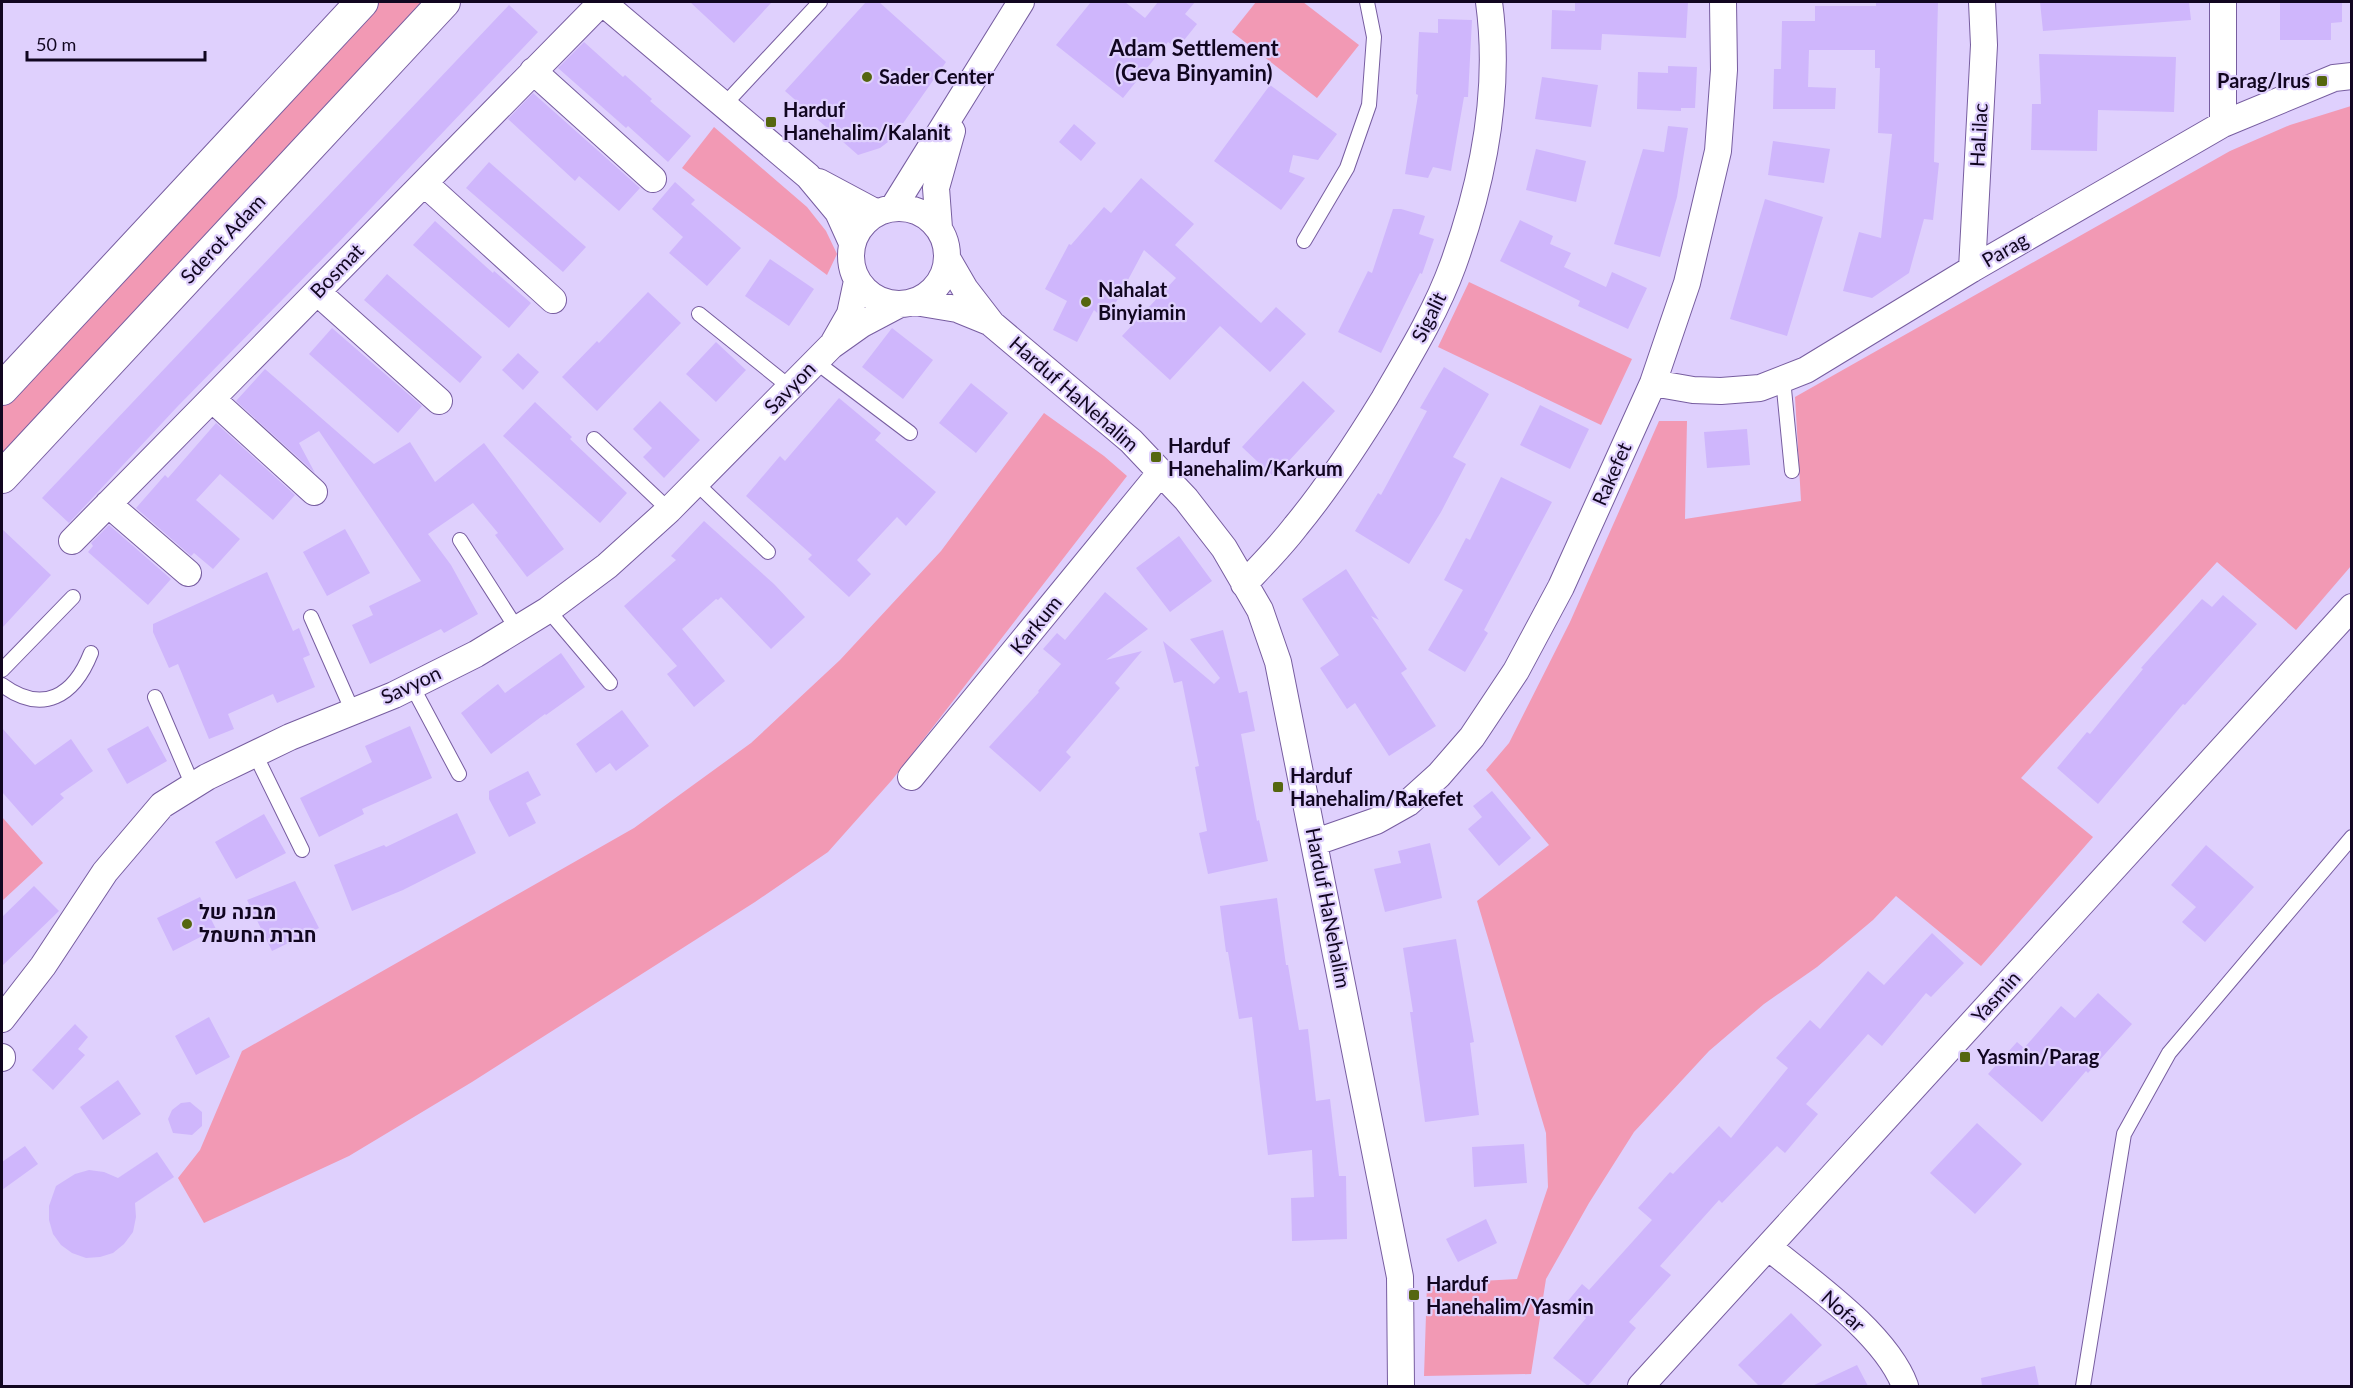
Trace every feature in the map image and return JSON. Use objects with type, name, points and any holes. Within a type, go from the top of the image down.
[{"type":"street","points":[[2,389],[362,2]]},
{"type":"street","name":"Sderot Adam","points":[[2,477],[444,2]]},
{"type":"street","points":[[602,2],[808,176],[838,212],[852,243]]},
{"type":"street","name":"Bosmat","points":[[72,541],[602,2]]},
{"type":"street","points":[[885,211],[960,102],[1005,24],[1021,2]]},
{"type":"street","name":"Sigalit","points":[[1245,584],[1296,527],[1356,444],[1416,345],[1452,267],[1479,184],[1489,110],[1493,33],[1489,2]]},
{"type":"street","name":"Rakefet","points":[[1316,842],[1376,821],[1408,802],[1439,776],[1472,737],[1516,671],[1561,587],[1653,383],[1687,283],[1718,151],[1724,70],[1723,2]]},
{"type":"street","name":"HaLilac","points":[[1972,269],[1984,45],[1982,2]]},
{"type":"street","points":[[2223,2],[2223,124]]},
{"type":"street","points":[[534,71],[654,179]]},
{"type":"street","name":"Parag","points":[[1653,383],[1693,390],[1721,391],[1760,388],[1806,370],[1972,269],[2223,124],[2334,78],[2352,75]]},
{"type":"street","points":[[939,228],[919,212],[906,208],[885,211],[866,220],[857,231],[850,256],[857,281],[867,294],[882,302],[907,303],[928,295],[938,285],[944,273],[947,258],[945,243],[939,228],[936,188],[960,102]]},
{"type":"street","points":[[808,176],[885,211]]},
{"type":"street","points":[[424,183],[553,300]]},
{"type":"street","name":"Harduf HaNehalim","points":[[947,258],[965,289],[992,324],[1131,441],[1186,499],[1224,548],[1260,610],[1278,662],[1316,842],[1400,1277],[1401,1386]]},
{"type":"street","name":"Savyon","points":[[824,354],[850,314],[857,281]]},
{"type":"street","points":[[317,292],[439,401]]},
{"type":"street","name":"Harduf HaNehalim","points":[[907,303],[957,309],[992,324]]},
{"type":"street","name":"Savyon","points":[[2,1019],[43,966],[113,863],[162,805],[193,786],[290,737],[412,686],[476,654],[548,610],[607,566],[669,510],[824,354],[862,324],[907,303]]},
{"type":"street","points":[[212,399],[315,492]]},
{"type":"street","name":"Karkum","points":[[911,777],[1161,472]]},
{"type":"street","points":[[108,504],[188,573]]},
{"type":"street","name":"Yasmin","points":[[1641,1386],[2352,607]]},
{"type":"street","name":"Nofar","points":[[1768,1246],[1856,1321],[1884,1349],[1905,1386]]},
{"type":"lane","points":[[724,105],[820,2]]},
{"type":"lane","points":[[1304,241],[1347,168],[1369,105],[1374,37],[1367,2]]},
{"type":"lane","points":[[699,314],[791,388]]},
{"type":"lane","points":[[824,354],[909,433]]},
{"type":"lane","points":[[1784,379],[1792,471]]},
{"type":"lane","points":[[594,439],[669,510]]},
{"type":"lane","points":[[696,483],[768,552]]},
{"type":"lane","points":[[460,540],[517,629]]},
{"type":"lane","points":[[2,670],[73,597]]},
{"type":"lane","points":[[548,610],[610,683]]},
{"type":"lane","points":[[311,616],[353,712]]},
{"type":"lane","points":[[2,685],[13,693],[35,699],[52,698],[69,690],[76,682],[83,673],[91,653]]},
{"type":"lane","points":[[412,686],[459,774]]},
{"type":"lane","points":[[155,697],[193,786]]},
{"type":"lane","points":[[255,754],[302,850]]},
{"type":"lane","points":[[2083,1386],[2124,1134],[2169,1053],[2352,837]]},
{"type":"shaded area","points":[[375,2],[426,2],[2,458],[2,403]]},
{"type":"shaded area","points":[[1256,2],[1303,2],[1359,45],[1317,98],[1232,32]]},
{"type":"shaded area","points":[[2351,106],[2351,566],[2296,630],[2217,562],[2021,778],[2093,837],[1981,966],[1896,896],[1873,920],[1817,967],[1764,1004],[1709,1051],[1634,1132],[1589,1203],[1546,1279],[1531,1374],[1424,1376],[1427,1284],[1517,1279],[1548,1187],[1546,1133],[1477,901],[1549,845],[1486,770],[1509,743],[1570,622],[1659,421],[1687,421],[1685,519],[1801,501],[1795,397],[2230,151],[2290,125]]},
{"type":"shaded area","points":[[714,127],[807,207],[826,231],[837,254],[827,275],[682,168]]},
{"type":"shaded area","points":[[1469,282],[1632,359],[1601,425],[1438,347]]},
{"type":"shaded area","points":[[1044,413],[1104,456],[1127,476],[892,780],[828,852],[755,902],[472,1082],[349,1156],[204,1223],[178,1178],[200,1150],[242,1051],[634,828],[751,743],[840,660],[941,551]]},
{"type":"shaded area","points":[[2,817],[43,863],[2,901]]},
{"type":"building","points":[[690,2],[772,2],[734,43]]},
{"type":"building","name":"Sader Center","points":[[866,2],[879,2],[946,62],[892,139],[880,148],[858,155],[785,91]]},
{"type":"building","points":[[1091,2],[1125,2],[1145,18],[1158,2],[1195,2],[1185,14],[1197,24],[1177,49],[1168,42],[1123,98],[1056,45]]},
{"type":"building","points":[[1575,2],[1688,2],[1686,38],[1602,34],[1601,50],[1551,49],[1552,10],[1575,11]]},
{"type":"building","points":[[1876,2],[1938,2],[1934,162],[1939,163],[1933,220],[1924,219],[1909,273],[1872,298],[1843,291],[1859,232],[1881,238],[1892,134],[1878,133],[1880,68],[1875,68],[1875,50],[1809,50],[1808,87],[1836,88],[1835,109],[1773,109],[1774,69],[1781,69],[1782,21],[1815,21],[1815,6],[1876,6]]},
{"type":"building","points":[[2040,2],[2189,2],[2191,20],[2043,31]]},
{"type":"building","points":[[2280,2],[2342,2],[2342,22],[2331,23],[2331,40],[2280,40]]},
{"type":"building","points":[[509,5],[538,32],[338,243],[177,407],[69,523],[42,498]]},
{"type":"building","points":[[1438,19],[1472,20],[1468,97],[1464,97],[1451,171],[1433,167],[1428,178],[1405,174],[1418,95],[1416,94],[1419,32],[1438,33]]},
{"type":"building","points":[[584,42],[623,77],[625,75],[652,99],[650,101],[691,136],[668,162],[558,68]]},
{"type":"building","points":[[2039,54],[2176,57],[2174,112],[2098,110],[2097,151],[2031,150],[2032,104],[2041,104]]},
{"type":"building","points":[[1668,66],[1697,67],[1695,108],[1681,108],[1681,111],[1637,109],[1638,72],[1668,73]]},
{"type":"building","points":[[1542,77],[1598,85],[1591,127],[1535,119]]},
{"type":"building","points":[[1270,85],[1337,134],[1318,160],[1293,155],[1289,172],[1305,178],[1281,210],[1214,161]]},
{"type":"building","points":[[533,93],[640,188],[619,211],[579,176],[575,181],[508,119]]},
{"type":"building","points":[[1074,124],[1096,143],[1081,161],[1059,142]]},
{"type":"building","points":[[1668,126],[1688,128],[1677,197],[1660,257],[1614,244],[1643,149],[1664,152]]},
{"type":"building","points":[[1773,141],[1830,149],[1824,183],[1768,175]]},
{"type":"building","points":[[1536,149],[1586,161],[1576,202],[1526,190]]},
{"type":"building","points":[[489,162],[586,247],[563,272],[466,188]]},
{"type":"building","points":[[1141,178],[1194,224],[1175,245],[1261,323],[1276,307],[1306,334],[1270,372],[1220,326],[1170,380],[1122,336],[1176,278],[1144,250],[1106,321],[1094,310],[1077,342],[1053,330],[1067,301],[1045,289],[1069,244],[1071,245],[1104,207],[1111,213]]},
{"type":"building","points":[[675,182],[695,200],[691,204],[741,248],[707,286],[669,253],[683,237],[652,209]]},
{"type":"building","points":[[1765,199],[1823,217],[1787,336],[1730,319]]},
{"type":"building","points":[[1393,209],[1425,216],[1419,234],[1434,239],[1422,274],[1420,273],[1381,353],[1338,332],[1368,271],[1372,273]]},
{"type":"building","points":[[1520,220],[1553,236],[1550,244],[1571,253],[1564,267],[1606,287],[1612,272],[1647,288],[1628,329],[1578,306],[1580,301],[1500,261]]},
{"type":"building","points":[[435,221],[493,273],[494,271],[531,303],[509,328],[413,245]]},
{"type":"building","points":[[770,259],[814,289],[789,326],[745,296]]},
{"type":"building","points":[[387,274],[482,357],[460,383],[364,300]]},
{"type":"building","points":[[648,292],[681,323],[597,411],[562,377],[597,341],[599,343]]},
{"type":"building","points":[[332,328],[422,406],[398,433],[309,354]]},
{"type":"building","points":[[892,328],[933,360],[903,399],[862,367]]},
{"type":"building","points":[[716,342],[746,370],[716,402],[686,374]]},
{"type":"building","points":[[518,353],[539,372],[523,390],[502,370]]},
{"type":"building","points":[[1444,367],[1489,394],[1453,457],[1466,464],[1441,512],[1409,564],[1355,531],[1378,493],[1381,495],[1427,411],[1420,408]]},
{"type":"building","points":[[265,369],[374,464],[410,442],[435,482],[484,443],[564,549],[527,577],[495,535],[498,533],[473,503],[428,534],[451,565],[478,614],[444,633],[441,629],[370,664],[352,625],[373,615],[369,606],[421,581],[319,431],[299,443],[315,473],[236,401]]},
{"type":"building","points":[[1303,381],[1335,411],[1274,477],[1242,447]]},
{"type":"building","points":[[971,383],[1008,413],[976,453],[939,423]]},
{"type":"building","points":[[839,398],[881,433],[875,440],[936,492],[906,526],[897,517],[857,560],[871,574],[849,597],[808,559],[812,555],[746,496],[780,456],[785,461]]},
{"type":"building","points":[[660,401],[700,440],[664,478],[643,457],[652,448],[633,429]]},
{"type":"building","points":[[535,402],[627,493],[600,523],[503,436]]},
{"type":"building","points":[[1540,405],[1589,429],[1570,469],[1520,445]]},
{"type":"building","points":[[216,423],[295,495],[273,520],[220,474],[196,500],[240,539],[213,569],[194,553],[191,556],[136,508],[165,475],[168,478]]},
{"type":"building","points":[[1747,429],[1750,465],[1707,468],[1704,432]]},
{"type":"building","points":[[1501,477],[1552,502],[1484,630],[1488,633],[1465,672],[1428,650],[1463,590],[1444,580],[1466,538],[1470,540]]},
{"type":"building","points":[[704,521],[774,584],[805,617],[771,649],[721,597],[716,599],[682,629],[725,681],[694,707],[667,674],[677,666],[624,606],[676,560],[671,556]]},
{"type":"building","points":[[109,525],[171,579],[148,605],[88,552],[93,546],[91,543]]},
{"type":"building","points":[[2,529],[51,575],[2,628]]},
{"type":"building","points":[[345,529],[370,573],[327,596],[303,552]]},
{"type":"building","points":[[1179,536],[1212,581],[1170,612],[1136,568]]},
{"type":"building","points":[[1346,569],[1379,620],[1371,616],[1407,669],[1401,673],[1436,726],[1389,756],[1355,703],[1347,709],[1320,668],[1339,655],[1302,599]]},
{"type":"building","points":[[267,572],[293,631],[299,628],[310,655],[303,658],[315,687],[277,703],[273,694],[228,714],[234,729],[209,739],[178,664],[169,668],[153,632],[153,624]]},
{"type":"building","points":[[1105,592],[1148,629],[1106,660],[1142,651],[1115,683],[1120,688],[1066,752],[1071,757],[1040,792],[989,747],[1061,664],[1043,649],[1057,633],[1065,640]]},
{"type":"building","points":[[2223,595],[2257,624],[2185,705],[2183,704],[2098,804],[2057,768],[2087,732],[2090,734],[2143,669],[2141,668],[2202,599],[2212,607]]},
{"type":"building","points":[[1223,630],[1239,693],[1247,691],[1255,731],[1241,734],[1257,821],[1259,820],[1268,861],[1208,874],[1199,833],[1207,831],[1195,767],[1199,766],[1182,681],[1174,683],[1163,641],[1214,684],[1220,678],[1190,639]]},
{"type":"building","points":[[561,653],[585,687],[491,754],[461,713],[498,684],[505,693]]},
{"type":"building","points":[[622,710],[649,746],[616,771],[610,763],[596,773],[576,744]]},
{"type":"building","points":[[148,726],[167,761],[127,784],[107,749]]},
{"type":"building","points":[[410,726],[432,778],[362,809],[364,814],[319,837],[300,798],[372,762],[365,746]]},
{"type":"building","points":[[2,728],[35,765],[71,739],[93,771],[60,794],[64,798],[32,826],[2,792]]},
{"type":"building","points":[[528,771],[541,795],[526,803],[536,823],[509,837],[489,799],[489,791]]},
{"type":"building","points":[[1492,791],[1531,838],[1499,866],[1468,829],[1482,817],[1473,806]]},
{"type":"building","points":[[457,813],[476,853],[403,890],[352,911],[334,865],[384,845],[386,847]]},
{"type":"building","points":[[264,814],[286,853],[236,879],[215,842]]},
{"type":"building","points":[[1430,843],[1442,898],[1385,912],[1374,869],[1401,863],[1398,851]]},
{"type":"building","points":[[2206,845],[2254,887],[2205,942],[2182,922],[2196,907],[2171,885]]},
{"type":"building","points":[[295,881],[319,928],[272,951],[247,900]]},
{"type":"building","points":[[34,886],[59,911],[2,966],[2,917]]},
{"type":"building","name":"מבנה של חברת החשמל","points":[[200,897],[216,929],[173,951],[157,918]]},
{"type":"building","points":[[1277,898],[1286,965],[1288,965],[1299,1030],[1308,1029],[1316,1101],[1330,1099],[1339,1176],[1346,1176],[1347,1239],[1292,1241],[1291,1198],[1314,1197],[1312,1150],[1268,1155],[1252,1017],[1239,1019],[1220,906]]},
{"type":"building","points":[[1932,933],[1964,963],[1931,997],[1926,993],[1882,1046],[1868,1034],[1806,1104],[1818,1114],[1785,1153],[1777,1146],[1722,1203],[1719,1200],[1660,1266],[1671,1275],[1629,1322],[1636,1328],[1588,1386],[1553,1358],[1586,1318],[1567,1302],[1582,1284],[1589,1290],[1652,1220],[1638,1208],[1670,1172],[1673,1174],[1719,1126],[1731,1138],[1788,1068],[1776,1058],[1810,1020],[1820,1029],[1868,971],[1884,985]]},
{"type":"building","points":[[1456,939],[1474,1042],[1470,1043],[1479,1115],[1425,1122],[1410,1012],[1413,1012],[1403,948]]},
{"type":"building","points":[[2098,993],[2132,1024],[2088,1073],[2086,1071],[2042,1122],[1988,1074],[2017,1042],[2024,1048],[2061,1006],[2075,1018]]},
{"type":"building","points":[[209,1017],[230,1057],[196,1075],[175,1036]]},
{"type":"building","points":[[75,1024],[88,1037],[78,1049],[85,1055],[53,1090],[32,1070]]},
{"type":"building","points":[[118,1080],[141,1114],[103,1140],[80,1107]]},
{"type":"building","points":[[190,1102],[202,1112],[202,1126],[192,1135],[173,1133],[168,1119],[172,1110],[181,1103]]},
{"type":"building","points":[[1977,1123],[2022,1164],[1975,1214],[1930,1173]]},
{"type":"building","points":[[1524,1144],[1527,1183],[1474,1187],[1472,1147]]},
{"type":"building","points":[[25,1146],[38,1164],[2,1190],[2,1162]]},
{"type":"building","points":[[157,1152],[174,1177],[135,1203],[136,1217],[133,1232],[124,1244],[113,1253],[86,1258],[72,1253],[61,1245],[53,1234],[49,1220],[49,1206],[56,1186],[75,1174],[89,1170],[104,1172],[118,1178]]},
{"type":"building","points":[[1486,1219],[1497,1243],[1458,1262],[1446,1239]]},
{"type":"building","points":[[1791,1313],[1822,1345],[1780,1386],[1759,1386],[1738,1365]]},
{"type":"building","points":[[1857,1365],[1868,1386],[1812,1386]]},
{"type":"building","points":[[2035,1366],[2039,1386],[1982,1386],[1981,1378]]},
{"type":"place","name":"Sader Center","points":[[867,77]]},
{"type":"place","name":"Parag/Irus","points":[[2322,81]]},
{"type":"place","name":"Harduf Hanehalim/Kalanit","points":[[771,122]]},
{"type":"place","name":"Nahalat Binyiamin","points":[[1086,302]]},
{"type":"place","name":"Harduf Hanehalim/Karkum","points":[[1156,457]]},
{"type":"place","name":"Harduf Hanehalim/Rakefet","points":[[1278,787]]},
{"type":"place","name":"מבנה של חברת החשמל","points":[[187,924]]},
{"type":"place","name":"Yasmin/Parag","points":[[1965,1057]]},
{"type":"place","name":"Harduf Hanehalim/Yasmin","points":[[1414,1295]]},
{"type":"district","name":"Adam Settlement (Geva Binyamin)","points":[[1194,60]]}]
